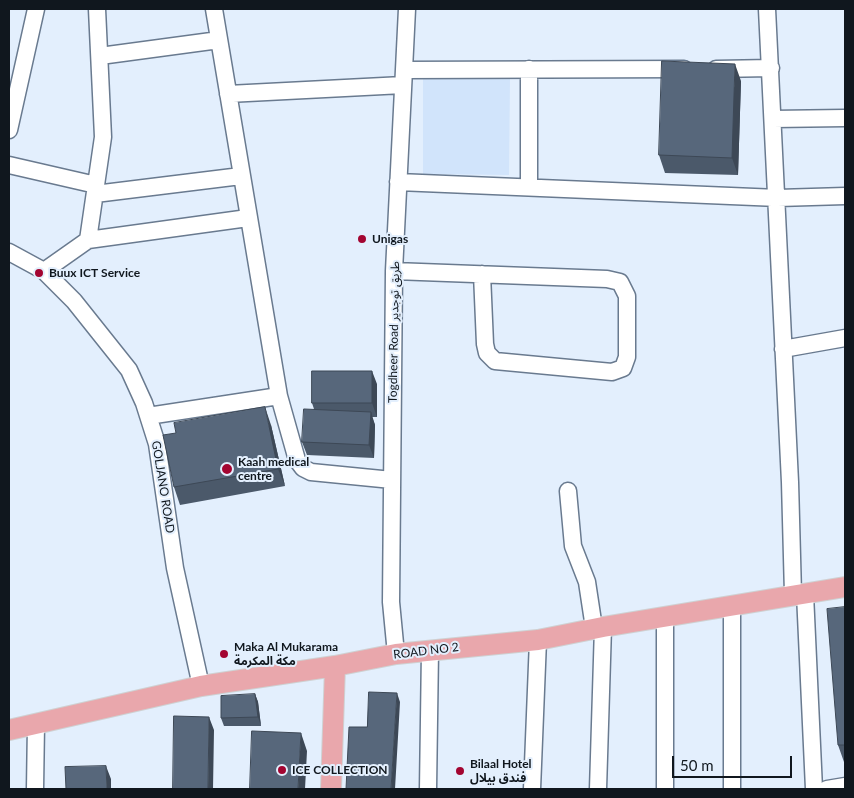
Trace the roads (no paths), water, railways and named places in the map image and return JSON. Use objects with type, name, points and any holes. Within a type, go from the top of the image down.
[{"type":"main road","name":"ROAD NO 2","points":[[9,730],[201,686],[335,666],[396,654],[538,640],[598,628],[845,587]]},
{"type":"main road","points":[[330,789],[335,666]]},
{"type":"street","points":[[9,130],[36,9]]},
{"type":"street","points":[[88,240],[103,137],[97,9]]},
{"type":"street","points":[[214,9],[279,396],[297,460],[303,468],[311,472],[392,480]]},
{"type":"street","name":"Togdheer Road طريق توجدير","points":[[396,654],[391,602],[394,271],[406,9]]},
{"type":"street","points":[[767,9],[778,198],[790,482],[814,789]]},
{"type":"street","points":[[100,56],[219,40]]},
{"type":"street","points":[[228,94],[529,69],[771,68]]},
{"type":"street","points":[[529,69],[529,186]]},
{"type":"street","points":[[773,119],[845,118]]},
{"type":"street","points":[[9,165],[95,189],[241,176]]},
{"type":"street","points":[[398,182],[529,186],[778,198],[845,196]]},
{"type":"street","points":[[44,271],[88,240],[248,218]]},
{"type":"street","name":"GOLJANO ROAD","points":[[9,252],[44,271],[74,301],[128,370],[148,416],[157,444],[175,568],[201,686]]},
{"type":"street","points":[[394,271],[482,274],[607,279],[620,282],[628,296],[628,357],[623,368],[612,372],[495,361],[487,353],[485,344],[482,274]]},
{"type":"street","points":[[783,349],[845,338]]},
{"type":"street","points":[[148,416],[279,396]]},
{"type":"street","points":[[216,405],[221,422]]},
{"type":"street","points":[[568,491],[568,515],[574,546],[588,582],[598,628],[598,789]]},
{"type":"street","points":[[732,607],[732,789]]},
{"type":"street","points":[[664,617],[665,789]]},
{"type":"street","points":[[532,789],[538,640]]},
{"type":"street","points":[[428,789],[430,650]]},
{"type":"street","points":[[35,789],[36,724]]},
{"type":"street","points":[[827,789],[845,786]]},
{"type":"place","name":"Unigas","points":[[362,239]]},
{"type":"place","name":"Buux ICT Service","points":[[39,273]]},
{"type":"place","name":"Kaah medical centre","points":[[227,469]]},
{"type":"place","name":"Maka Al Mukarama مكة المكرمة","points":[[224,654]]},
{"type":"place","name":"ICE COLLECTION","points":[[282,770]]},
{"type":"place","name":"Bilaal Hotel فندق بيلال","points":[[460,771]]}]
